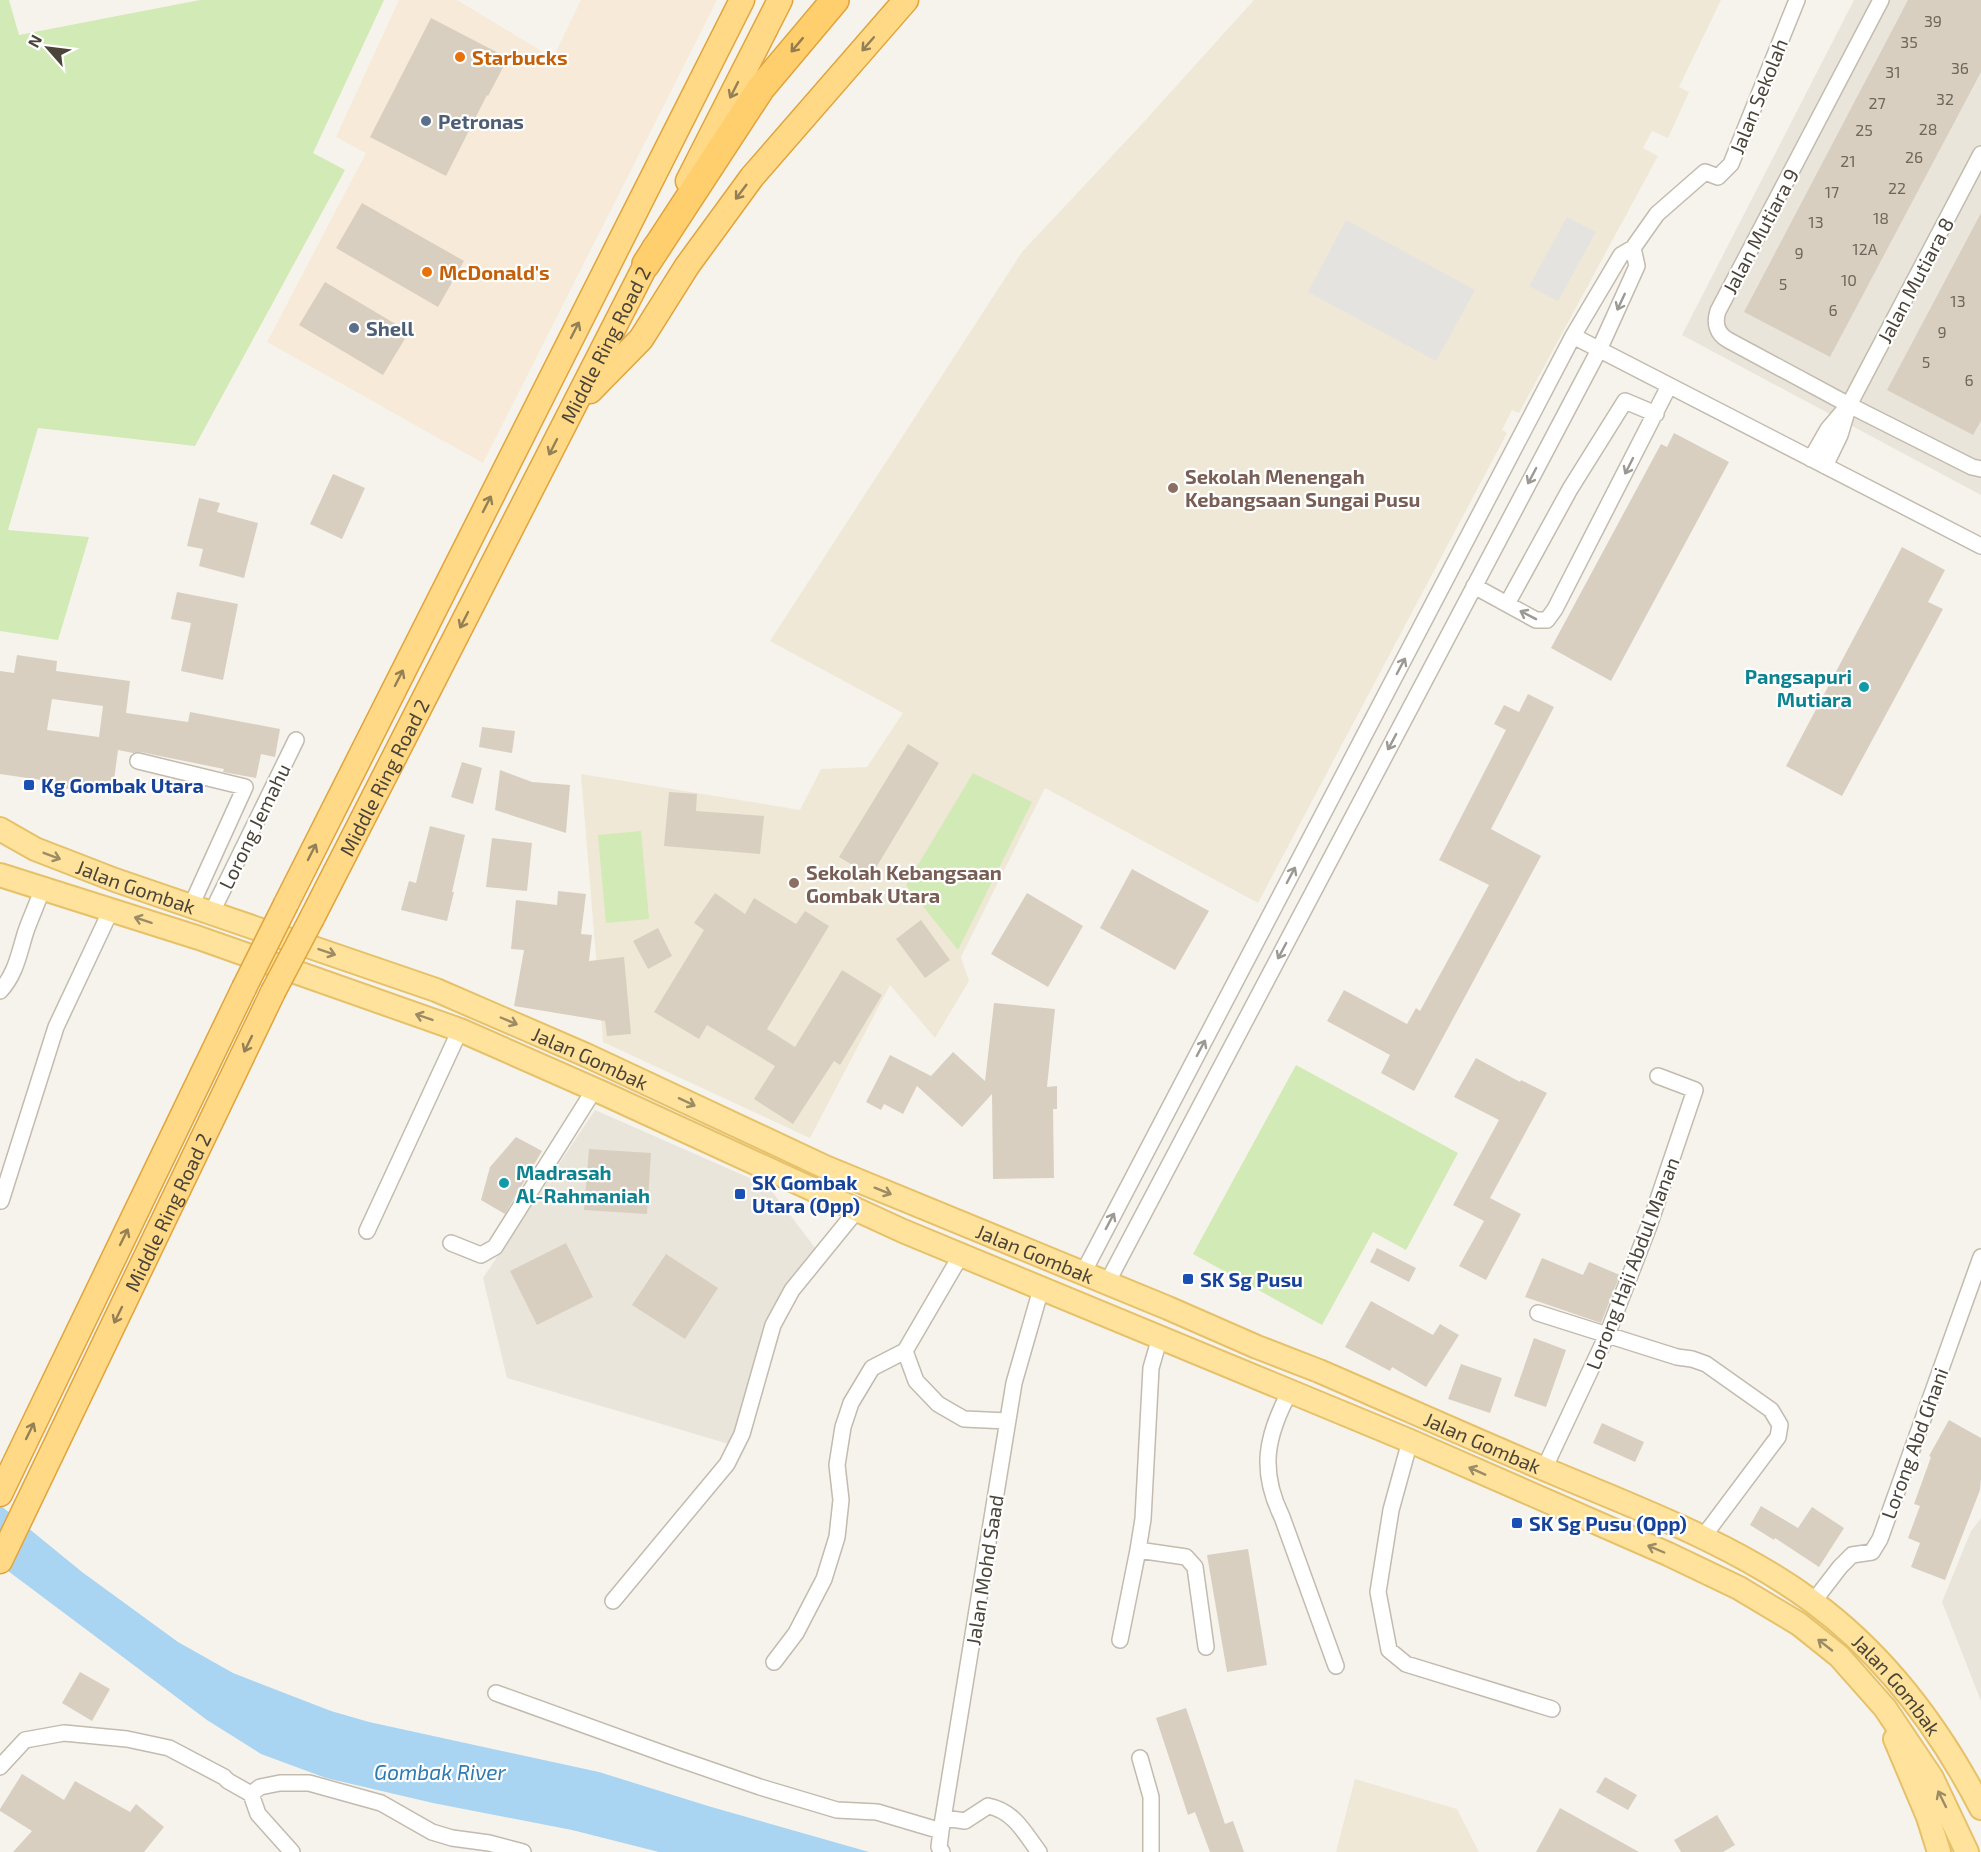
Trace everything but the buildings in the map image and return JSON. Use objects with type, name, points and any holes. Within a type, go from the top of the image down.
[{"type":"highway","name":"Middle Ring Road 2","points":[[2,1489],[244,988],[742,0]]},
{"type":"highway","name":"Middle Ring Road 2","points":[[0,1561],[273,992],[780,0]]},
{"type":"highway","points":[[646,264],[761,88],[835,0]]},
{"type":"highway","points":[[571,411],[640,339],[687,266],[752,177],[906,0]]},
{"type":"main road","name":"Jalan Gombak","points":[[0,829],[35,849],[114,880],[436,990],[586,1055],[825,1167],[1319,1371],[1703,1537],[1768,1573],[1813,1602],[1862,1645],[1916,1703],[1962,1772],[1981,1808]]},
{"type":"main road","name":"Jalan Gombak","points":[[0,874],[210,941],[460,1030],[857,1210],[1041,1289],[1410,1441],[1668,1554],[1739,1588],[1799,1624],[1839,1656],[1885,1708],[1932,1778],[1966,1852]]},
{"type":"main road","points":[[1885,1708],[1899,1752],[1928,1817],[1939,1852]]},
{"type":"street","name":"Jalan Sekolah","points":[[1633,248],[1657,214],[1705,172],[1718,177],[1731,164],[1797,0]]},
{"type":"street","name":"Jalan Mutiara 9","points":[[1881,0],[1716,316],[1717,328],[1723,337],[1849,405],[1972,467],[1981,469]]},
{"type":"street","name":"Jalan Mutiara 8","points":[[1818,462],[1840,435],[1849,405],[1981,154]]},
{"type":"street","points":[[1083,1273],[1573,336],[1620,255],[1633,248],[1637,266],[1599,350],[1107,1283]]},
{"type":"street","points":[[1573,336],[1981,546]]},
{"type":"street","points":[[1474,586],[1536,620],[1547,620],[1669,386]]},
{"type":"street","points":[[1507,604],[1570,489],[1625,401],[1656,414]]},
{"type":"street","points":[[1382,701],[1406,715]]},
{"type":"street","name":"Lorong Jemahu","points":[[202,909],[296,740]]},
{"type":"street","points":[[138,761],[245,787],[202,909]]},
{"type":"street","points":[[0,991],[11,977],[43,887]]},
{"type":"street","points":[[0,1201],[56,1027],[111,909]]},
{"type":"street","points":[[367,1231],[460,1030]]},
{"type":"street","name":"Lorong Haji Abdul Manan","points":[[1544,1469],[1607,1335],[1649,1226],[1695,1090],[1658,1076]]},
{"type":"street","points":[[451,1244],[481,1255],[495,1247],[594,1090]]},
{"type":"street","points":[[613,1601],[727,1464],[742,1434],[773,1325],[792,1290],[857,1210]]},
{"type":"street","points":[[774,1662],[796,1633],[824,1579],[837,1536],[841,1500],[837,1465],[843,1427],[851,1403],[872,1368],[905,1351],[961,1255]]},
{"type":"street","name":"Lorong Abd Ghani","points":[[1813,1602],[1852,1555],[1872,1552],[1880,1539],[1981,1257]]},
{"type":"street","name":"Jalan Mohd Saad","points":[[942,1852],[939,1847],[1014,1383],[1041,1289]]},
{"type":"street","points":[[1538,1313],[1677,1358],[1692,1359],[1706,1364],[1772,1410],[1780,1425],[1778,1437],[1703,1537]]},
{"type":"street","points":[[1120,1640],[1143,1519],[1151,1368],[1160,1337]]},
{"type":"street","points":[[905,1351],[916,1381],[938,1404],[964,1419],[1008,1421]]},
{"type":"street","points":[[1290,1391],[1276,1416],[1268,1446],[1272,1497],[1282,1517],[1336,1666]]},
{"type":"street","points":[[1410,1441],[1391,1510],[1378,1592],[1389,1650],[1406,1664],[1552,1709]]},
{"type":"street","points":[[1138,1550],[1186,1557],[1195,1567],[1206,1647]]},
{"type":"street","points":[[496,1693],[662,1753],[837,1810],[877,1812],[943,1825],[965,1821],[988,1806],[1000,1808],[1009,1813],[1039,1852]]},
{"type":"street","points":[[0,1767],[26,1740],[64,1733],[127,1739],[169,1748],[224,1777],[228,1782],[250,1794],[258,1814],[292,1852]]},
{"type":"street","points":[[1140,1758],[1151,1797],[1151,1852]]},
{"type":"street","points":[[250,1794],[260,1787],[280,1783],[309,1784],[381,1803],[432,1832],[523,1852]]},
{"type":"shaded area","points":[[399,0],[457,0],[553,58],[581,0],[717,0],[483,463],[267,342],[366,153],[336,137]]},
{"type":"shaded area","name":"Sekolah Menengah Kebangsaan Sungai Pusu","points":[[1254,0],[1721,0],[1679,87],[1689,92],[1668,138],[1652,131],[1643,148],[1658,156],[1519,413],[1512,410],[1502,430],[1507,433],[1258,903],[1045,788],[961,957],[969,981],[935,1038],[890,985],[810,1138],[603,1042],[581,774],[800,810],[821,769],[867,767],[903,713],[770,641],[1022,252]]},
{"type":"shaded area","points":[[1854,0],[1981,0],[1981,495],[1682,335]]},
{"type":"shaded area","points":[[1567,217],[1596,232],[1558,301],[1529,286]]},
{"type":"shaded area","points":[[1346,220],[1475,290],[1436,361],[1308,292]]},
{"type":"shaded area","points":[[595,1110],[768,1186],[816,1249],[772,1316],[732,1445],[507,1378],[483,1278]]},
{"type":"shaded area","points":[[1981,1518],[1981,1701],[1942,1602],[1971,1531]]},
{"type":"shaded area","points":[[1355,1779],[1457,1809],[1479,1852],[1336,1852]]},
{"type":"green space","points":[[0,0],[9,0],[19,35],[200,0],[384,0],[313,153],[345,170],[195,446],[38,428],[8,530],[89,537],[58,640],[0,631]]},
{"type":"green space","points":[[973,773],[1032,802],[958,950],[906,885]]},
{"type":"green space","points":[[641,831],[649,919],[606,923],[598,835]]},
{"type":"green space","points":[[1296,1065],[1458,1153],[1406,1250],[1373,1232],[1322,1325],[1193,1254]]},
{"type":"water","name":"Gombak River","points":[[0,1505],[82,1572],[178,1642],[233,1673],[331,1711],[369,1722],[599,1772],[869,1852],[659,1852],[572,1830],[433,1803],[326,1778],[261,1754],[207,1720],[0,1565]]},
{"type":"place","name":"Starbucks","points":[[460,57]]},
{"type":"place","name":"Petronas","points":[[426,121]]},
{"type":"place","name":"McDonald's","points":[[427,272]]},
{"type":"place","name":"Shell","points":[[354,328]]},
{"type":"place","name":"Sekolah Menengah Kebangsaan Sungai Pusu","points":[[1173,488]]},
{"type":"place","name":"Pangsapuri Mutiara","points":[[1864,687]]},
{"type":"place","name":"Kg Gombak Utara","points":[[29,785]]},
{"type":"place","name":"Sekolah Kebangsaan Gombak Utara","points":[[794,883]]},
{"type":"place","name":"Madrasah Al-Rahmaniah","points":[[504,1183]]},
{"type":"place","name":"SK Gombak Utara (Opp)","points":[[740,1194]]},
{"type":"place","name":"SK Sg Pusu","points":[[1188,1279]]},
{"type":"place","name":"SK Sg Pusu (Opp)","points":[[1517,1523]]}]
